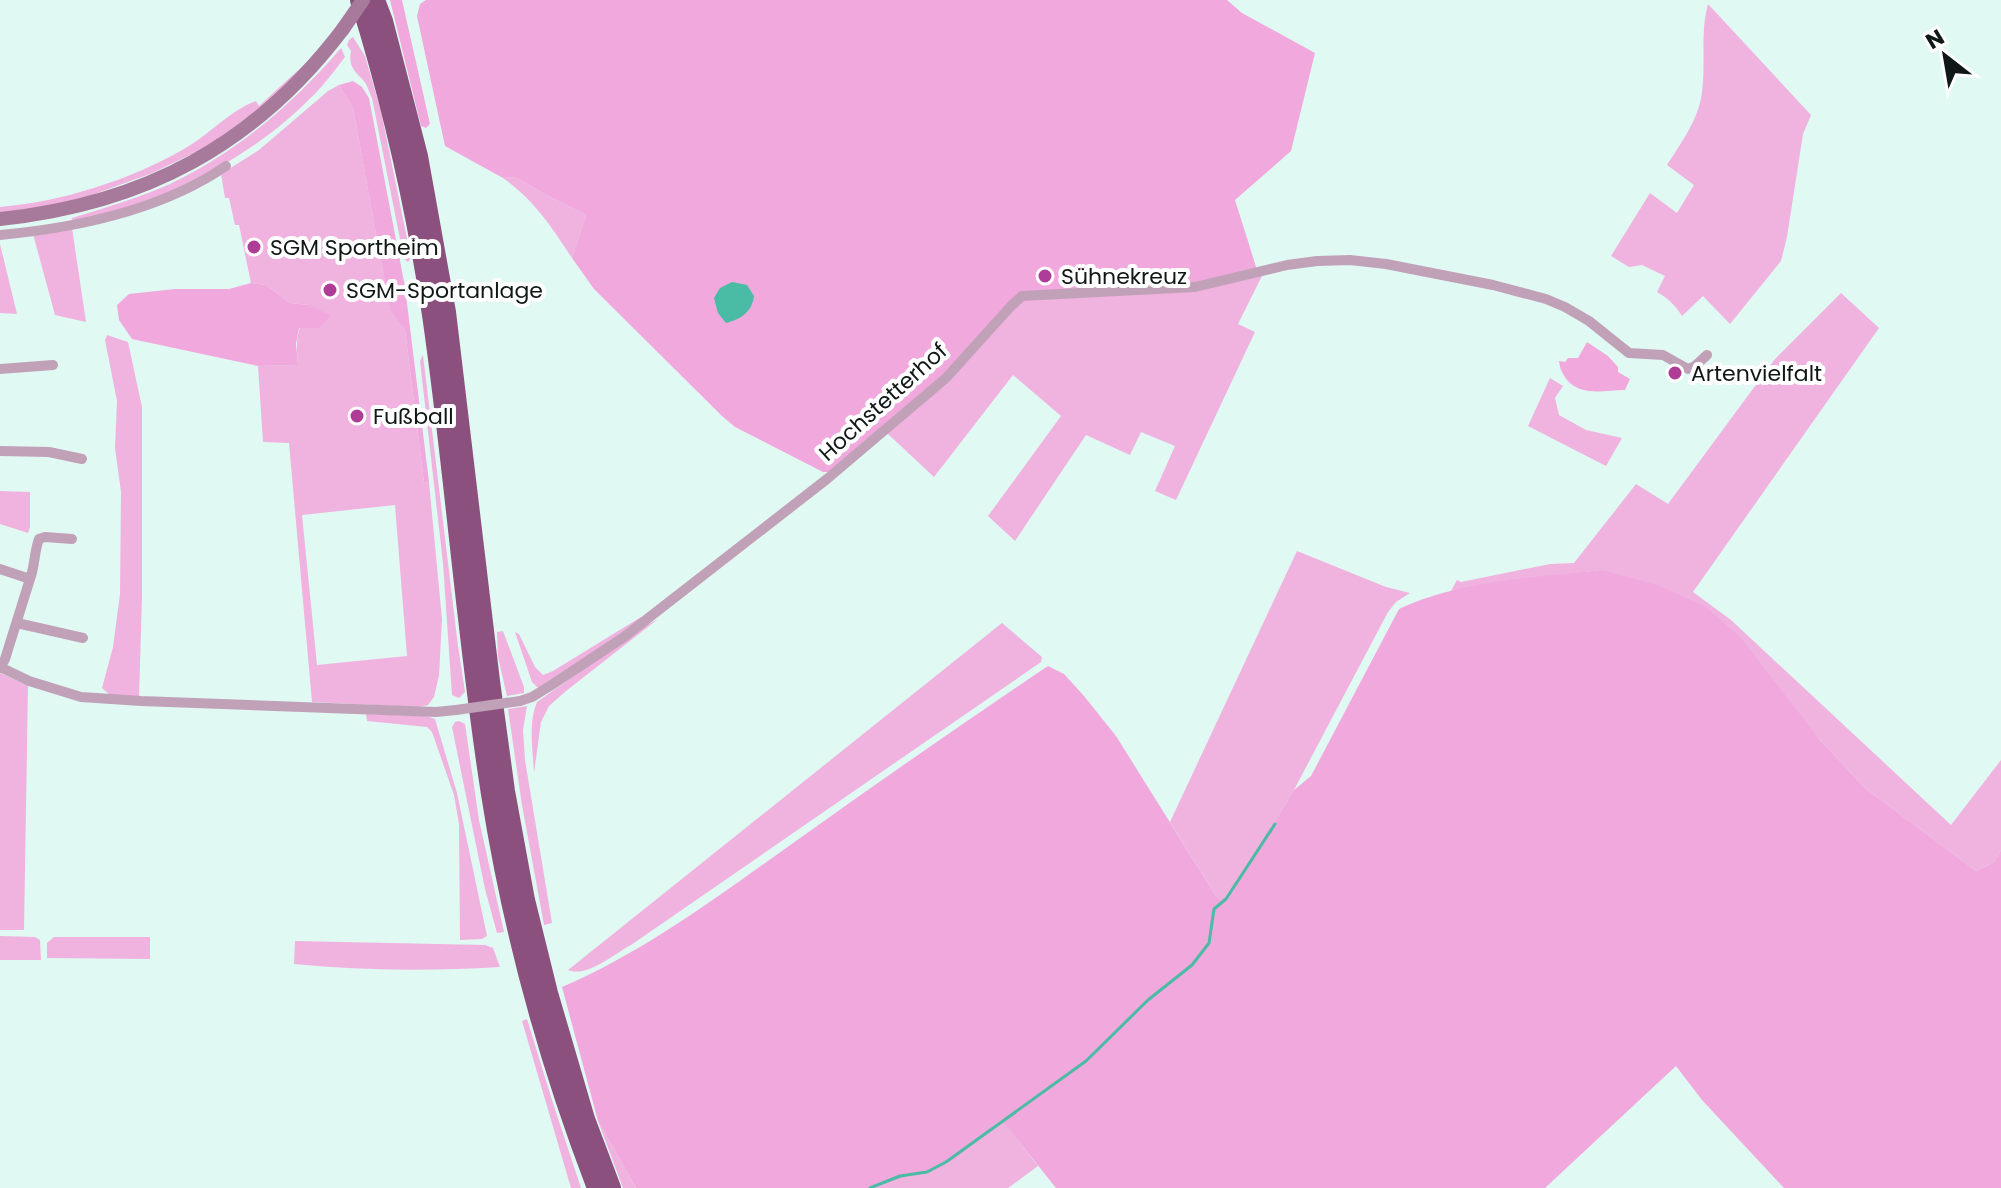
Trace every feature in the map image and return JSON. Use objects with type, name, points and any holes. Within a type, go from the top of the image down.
[{"type":"highway","points":[[361,0],[403,160],[431,314],[490,794],[505,878],[538,1015],[572,1126],[596,1188]]},
{"type":"highway","points":[[376,0],[419,156],[447,312],[493,697],[524,888],[549,993],[582,1106],[612,1188]]},
{"type":"main road","points":[[0,219],[83,206],[112,198],[182,168],[251,124],[281,99],[323,56],[361,0]]},
{"type":"street","points":[[0,235],[61,228],[125,213],[177,192],[226,166]]},
{"type":"street","name":"Hochstetterhof","points":[[0,668],[81,697],[141,701],[436,712],[532,697],[624,637],[827,479],[946,378],[1022,296],[1195,287],[1287,265],[1350,260],[1419,269],[1546,299],[1589,321],[1629,353],[1663,355],[1688,369],[1707,355]]},
{"type":"street","points":[[0,369],[53,365]]},
{"type":"street","points":[[0,451],[49,452],[82,459]]},
{"type":"street","points":[[0,668],[17,623],[39,539],[72,539]]},
{"type":"street","points":[[0,569],[30,579]]},
{"type":"street","points":[[17,623],[83,638]]},
{"type":"shaded area","points":[[390,0],[402,0],[430,124],[426,128],[421,126]]},
{"type":"shaded area","points":[[426,0],[1227,0],[1242,13],[1315,53],[1291,151],[1235,200],[1257,270],[1195,283],[1021,292],[940,379],[828,472],[823,472],[735,427],[594,289],[572,258],[586,215],[515,177],[503,178],[445,146],[417,16],[420,4]]},
{"type":"shaded area","points":[[1708,4],[1811,115],[1803,134],[1781,261],[1730,324],[1703,296],[1682,316],[1671,302],[1657,292],[1665,276],[1642,265],[1629,267],[1611,256],[1650,193],[1677,213],[1694,185],[1667,165],[1689,130],[1700,102]]},
{"type":"shaded area","points":[[353,37],[365,56],[381,111],[411,258],[408,262],[404,259],[372,98],[351,64],[351,51],[347,45]]},
{"type":"shaded area","points":[[341,48],[345,57],[322,86],[302,107],[256,144],[179,188],[119,211],[71,224],[72,218],[170,184],[218,157],[263,125]]},
{"type":"shaded area","points":[[307,62],[273,99],[207,147],[150,174],[75,201],[0,215],[0,207],[71,195],[118,180],[163,160],[193,143],[246,105],[256,101],[259,106]]},
{"type":"shaded area","points":[[353,81],[362,87],[369,98],[405,287],[429,482],[424,483],[405,330],[390,310],[353,108],[339,85]]},
{"type":"shaded area","name":"SGM-Sportanlage","points":[[339,85],[353,108],[390,309],[405,330],[424,483],[429,482],[442,619],[439,676],[434,697],[428,705],[418,707],[312,702],[289,443],[263,442],[258,366],[298,365],[298,334],[309,305],[290,303],[266,285],[251,283],[239,225],[235,225],[229,198],[225,198],[221,174],[259,150]],"holes":[[[395,505],[407,656],[317,665],[302,515]]]},
{"type":"shaded area","points":[[515,177],[586,215],[572,258],[533,205],[503,178]]},
{"type":"shaded area","points":[[72,228],[86,322],[55,315],[33,234]]},
{"type":"shaded area","points":[[0,244],[17,314],[0,313]]},
{"type":"shaded area","points":[[1263,274],[1238,324],[1255,332],[1176,500],[1155,491],[1175,446],[1141,432],[1130,455],[1086,435],[1015,541],[988,516],[1061,416],[1013,375],[934,477],[887,433],[1019,302]]},
{"type":"shaded area","points":[[732,282],[747,285],[754,296],[745,314],[726,323],[718,313],[714,298],[720,288]]},
{"type":"shaded area","points":[[251,283],[266,285],[290,303],[309,305],[331,316],[319,328],[299,328],[296,344],[298,365],[258,366],[132,339],[119,320],[117,305],[129,294],[175,289],[229,289]]},
{"type":"shaded area","points":[[1841,293],[1879,328],[1693,592],[1731,620],[1951,825],[2001,760],[2001,850],[1994,862],[1976,871],[1866,789],[1819,739],[1601,570],[1451,591],[1457,580],[1461,582],[1550,564],[1574,563],[1636,484],[1668,504],[1775,359]]},
{"type":"shaded area","points":[[107,335],[128,342],[142,407],[139,698],[111,696],[102,688],[113,647],[120,594],[121,492],[115,448],[117,401],[105,340]]},
{"type":"shaded area","points":[[1587,342],[1608,356],[1618,367],[1618,372],[1630,379],[1625,390],[1587,391],[1567,380],[1559,361],[1578,358]]},
{"type":"shaded area","points":[[423,355],[465,692],[459,698],[452,695],[443,563],[420,361]]},
{"type":"shaded area","points":[[1550,378],[1563,386],[1555,398],[1559,415],[1586,430],[1622,438],[1606,466],[1528,426]]},
{"type":"shaded area","points":[[0,491],[30,492],[28,533],[0,524]]},
{"type":"shaded area","points":[[1297,551],[1386,587],[1410,593],[1388,612],[1294,790],[1225,905],[1216,896],[1170,822]]},
{"type":"shaded area","points":[[1601,570],[1657,585],[1706,607],[1740,637],[1819,739],[1866,789],[1976,871],[1994,862],[2001,850],[2001,1188],[1784,1188],[1702,1100],[1676,1066],[1545,1188],[1056,1188],[1001,1119],[954,1161],[875,1188],[636,1188],[598,1121],[562,987],[625,956],[686,918],[1048,666],[1064,674],[1116,736],[1216,896],[1225,904],[1294,790],[1311,776],[1399,609],[1422,599],[1472,586]]},
{"type":"shaded area","points":[[641,617],[544,688],[532,682],[515,632],[543,675]]},
{"type":"shaded area","points":[[658,619],[549,706],[541,722],[534,773],[532,728],[537,702]]},
{"type":"shaded area","points":[[1002,623],[1042,657],[1041,662],[631,945],[592,968],[575,972],[568,970]]},
{"type":"shaded area","points":[[503,631],[524,693],[507,696],[498,657],[497,632]]},
{"type":"shaded area","points":[[0,673],[28,686],[24,930],[0,930]]},
{"type":"shaded area","points":[[527,706],[523,730],[525,760],[552,923],[544,925],[508,709]]},
{"type":"shaded area","points":[[366,714],[435,719],[457,793],[487,936],[482,939],[460,940],[459,824],[454,795],[432,732],[427,727],[367,721]]},
{"type":"shaded area","points":[[459,721],[465,724],[479,820],[504,932],[497,933],[485,889],[452,727]]},
{"type":"shaded area","points":[[0,936],[35,937],[40,940],[41,960],[0,960]]},
{"type":"shaded area","points":[[54,937],[150,937],[150,959],[47,958],[47,943]]},
{"type":"shaded area","points":[[295,941],[485,945],[493,948],[500,967],[397,970],[294,964]]},
{"type":"shaded area","points":[[527,1019],[581,1188],[571,1188],[522,1021]]},
{"type":"shaded area","points":[[1001,1118],[1038,1166],[1008,1188],[875,1188],[954,1161]]},
{"type":"shaded area","points":[[598,1121],[636,1188],[623,1188]]},
{"type":"waterway","points":[[870,1188],[900,1176],[927,1172],[946,1162],[1086,1061],[1148,1000],[1192,965],[1209,943],[1214,909],[1226,899],[1275,824]]},
{"type":"place","name":"SGM Sportheim","points":[[254,247]]},
{"type":"place","name":"Sühnekreuz","points":[[1045,276]]},
{"type":"place","name":"SGM-Sportanlage","points":[[330,290]]},
{"type":"place","name":"Artenvielfalt","points":[[1675,373]]},
{"type":"place","name":"Fußball","points":[[357,416]]}]
